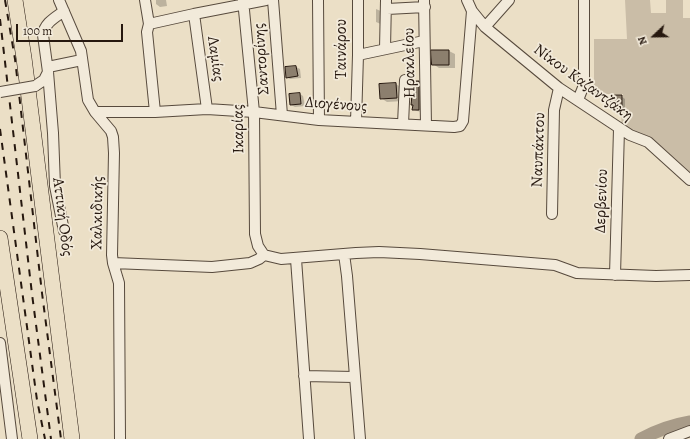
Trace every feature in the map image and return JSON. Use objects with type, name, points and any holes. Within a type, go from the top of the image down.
[{"type":"highway","name":"Αττική Οδός","points":[[15,0],[24,58],[72,439]]},
{"type":"highway","points":[[0,238],[30,439]]},
{"type":"street","name":"Χαλκιδικής","points":[[59,0],[81,51],[87,95],[95,112],[108,127],[112,136],[114,153],[112,251],[113,263],[119,283],[120,439]]},
{"type":"street","points":[[145,0],[149,24],[147,32],[155,112]]},
{"type":"street","points":[[149,24],[244,2],[266,0]]},
{"type":"street","name":"Σαντορίνης","points":[[273,0],[282,115]]},
{"type":"street","points":[[318,0],[319,120]]},
{"type":"street","name":"Ταινάρου","points":[[356,122],[358,0]]},
{"type":"street","name":"Νίκου Καζαντζάκη","points":[[467,0],[472,11],[485,27],[559,88],[630,136],[648,142],[690,180]]},
{"type":"street","points":[[485,27],[509,0]]},
{"type":"street","points":[[578,100],[584,85],[584,0]]},
{"type":"street","name":"Ικαρίας","points":[[244,2],[254,112],[255,234],[258,246],[264,255]]},
{"type":"street","points":[[385,49],[386,5],[424,4]]},
{"type":"street","name":"Ηρακλείου","points":[[424,4],[426,125]]},
{"type":"street","points":[[64,11],[48,24],[43,31],[53,133],[55,186],[64,231]]},
{"type":"street","name":"Διογένους","points":[[95,112],[155,112],[207,109],[254,112],[319,120],[454,127],[460,126],[463,121],[472,11]]},
{"type":"street","name":"Λαμίας","points":[[194,14],[207,109]]},
{"type":"street","points":[[358,55],[424,41]]},
{"type":"street","points":[[48,70],[77,61]]},
{"type":"street","points":[[0,92],[35,86],[44,80],[48,70]]},
{"type":"street","points":[[403,124],[405,80]]},
{"type":"street","name":"Ναυπάκτου","points":[[552,214],[554,110],[559,88]]},
{"type":"street","name":"Δερβενίου","points":[[615,274],[619,129]]},
{"type":"street","points":[[113,263],[212,267],[250,264],[264,255],[281,259],[296,259],[380,252],[555,265],[577,272],[656,276],[690,275]]},
{"type":"street","points":[[344,254],[348,276],[354,377],[360,439]]},
{"type":"street","points":[[296,259],[309,439]]},
{"type":"street","points":[[0,343],[12,439]]},
{"type":"street","points":[[304,376],[354,377]]},
{"type":"street","points":[[669,439],[690,431]]},
{"type":"shaded area","points":[[625,0],[650,0],[651,13],[666,13],[666,0],[683,0],[683,18],[690,18],[690,181],[621,127],[623,94],[594,94],[594,39],[627,39]]},
{"type":"building","points":[[431,50],[449,50],[449,65],[432,65]]},
{"type":"building","points":[[296,66],[298,76],[286,78],[285,67]]},
{"type":"building","points":[[415,81],[419,81],[419,110],[412,110],[413,105],[411,105],[412,95],[415,95]]},
{"type":"building","points":[[396,83],[397,98],[380,99],[379,84]]},
{"type":"building","points":[[300,93],[301,104],[290,105],[289,94]]},
{"type":"building","points":[[611,95],[622,95],[622,109],[611,109]]},
{"type":"waterway","points":[[641,439],[652,433],[690,422]]},
{"type":"railway","points":[[5,0],[15,59],[42,293],[61,439]]},
{"type":"railway","points":[[0,19],[32,294],[51,439]]},
{"type":"railway","points":[[0,129],[37,400],[45,439]]}]
